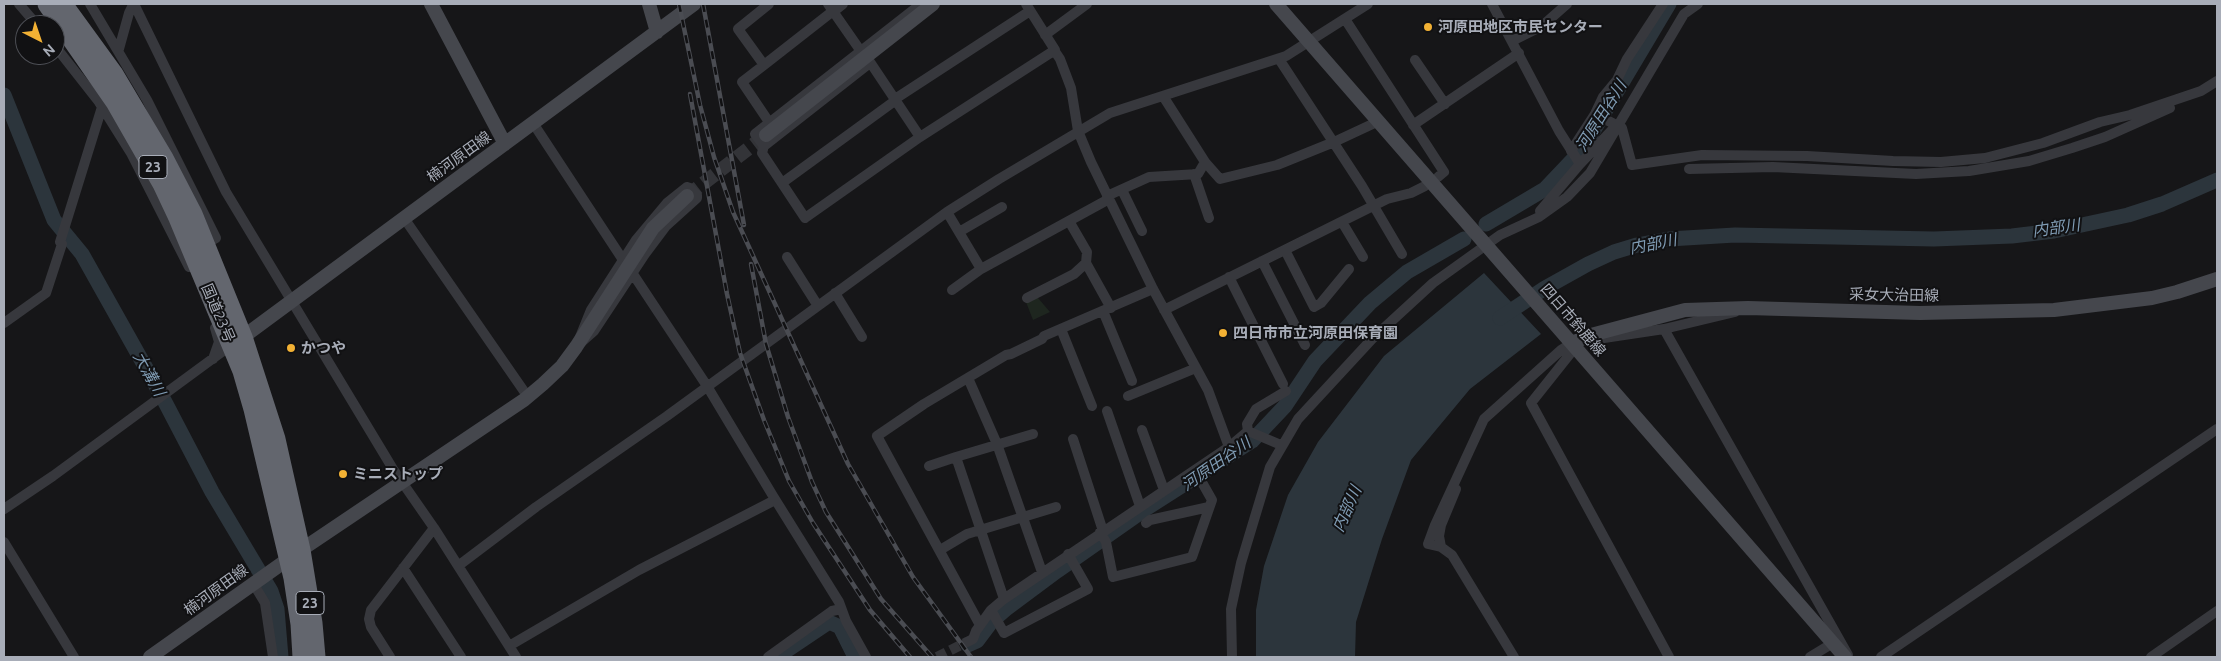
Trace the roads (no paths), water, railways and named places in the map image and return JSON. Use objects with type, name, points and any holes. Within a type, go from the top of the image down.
[{"type":"highway","name":"国道23号","points":[[47,4],[83,54],[142,147],[238,341]]},
{"type":"highway","name":"国道23号","points":[[64,4],[92,42],[146,126],[193,214],[205,244],[238,341],[276,439],[294,554],[302,657]]},
{"type":"highway","name":"国道23号","points":[[294,554],[313,623],[316,657]]},
{"type":"main road","points":[[431,4],[505,144]]},
{"type":"main road","points":[[649,4],[657,32]]},
{"type":"main road","name":"楠河原田線","points":[[238,341],[694,4]]},
{"type":"main road","points":[[767,134],[934,4]]},
{"type":"main road","name":"四日市鈴鹿線","points":[[1276,4],[1845,657]]},
{"type":"main road","name":"楠河原田線","points":[[150,657],[294,554],[528,396],[562,366],[653,228],[687,196]]},
{"type":"main road","name":"采女大治田線","points":[[1572,343],[1592,335],[1685,310],[1748,308],[1920,312],[2054,310],[2152,298],[2178,292],[2217,279]]},
{"type":"street","points":[[20,4],[29,15]]},
{"type":"street","points":[[90,4],[119,50],[216,238],[205,244]]},
{"type":"street","points":[[119,50],[133,4]]},
{"type":"street","points":[[133,4],[226,192],[290,302],[402,482],[434,528],[516,657]]},
{"type":"street","points":[[764,65],[738,29],[769,4]]},
{"type":"street","points":[[767,134],[742,82],[831,9],[844,4]]},
{"type":"street","points":[[921,4],[860,50],[767,134],[762,152],[805,218],[920,137],[1054,50]]},
{"type":"street","points":[[767,134],[870,62],[924,19],[939,4]]},
{"type":"street","points":[[1045,34],[1087,4]]},
{"type":"street","points":[[458,566],[536,507],[947,212],[1078,131],[1110,113],[1279,59],[1368,4]]},
{"type":"street","points":[[1492,4],[1575,157]]},
{"type":"street","points":[[1512,41],[1542,26],[1567,4]]},
{"type":"street","points":[[1539,217],[1540,210],[1599,117],[1603,97],[1617,80],[1627,59],[1662,4]]},
{"type":"street","points":[[1232,657],[1231,609],[1235,586],[1270,467],[1281,445],[1298,419],[1372,339],[1433,283],[1488,248],[1500,235],[1539,217],[1567,197],[1588,175],[1684,9],[1698,4]]},
{"type":"street","points":[[782,183],[896,99],[1028,7],[1060,59],[1071,88],[1078,131],[1108,198],[1153,289],[1208,390],[1229,447]]},
{"type":"street","points":[[831,9],[860,50]]},
{"type":"street","points":[[1345,19],[1444,172],[1438,177]]},
{"type":"street","points":[[1413,125],[1518,53]]},
{"type":"street","points":[[65,59],[102,107],[131,153],[190,270],[219,336],[213,359]]},
{"type":"street","points":[[1279,59],[1334,142],[1402,254]]},
{"type":"street","points":[[1415,60],[1445,104]]},
{"type":"street","points":[[870,62],[920,137]]},
{"type":"street","points":[[1599,117],[1616,127],[1622,128],[1632,165],[1702,155],[1950,161],[1984,158],[2036,145],[2100,122],[2201,91],[2217,81]]},
{"type":"street","points":[[1163,96],[1205,162],[1220,179],[1277,165],[1334,142],[1378,121]]},
{"type":"street","points":[[4,323],[46,293],[102,107]]},
{"type":"street","points":[[1689,169],[1773,167],[1916,174],[1969,171],[2029,161],[2072,148],[2144,121],[2170,108]]},
{"type":"street","points":[[533,123],[623,260]]},
{"type":"street","points":[[1575,157],[1616,127]]},
{"type":"street","points":[[952,290],[981,268],[1122,190],[1149,177],[1198,174],[1205,162]]},
{"type":"street","points":[[1194,174],[1209,218]]},
{"type":"street","points":[[1164,310],[1387,199],[1411,193],[1425,186]]},
{"type":"street","points":[[687,187],[690,188],[697,195],[697,198],[666,226],[594,332],[576,347],[591,310],[636,240],[661,210],[680,192],[687,187]]},
{"type":"street","points":[[1122,190],[1142,231]]},
{"type":"street","points":[[959,232],[1002,207]]},
{"type":"street","points":[[947,212],[981,268]]},
{"type":"street","points":[[404,218],[528,396]]},
{"type":"street","points":[[1069,221],[1087,252],[1086,263],[1107,310],[1132,381]]},
{"type":"street","points":[[1342,222],[1363,257]]},
{"type":"street","points":[[1285,250],[1314,307],[1320,303],[1349,269]]},
{"type":"street","points":[[787,257],[818,306]]},
{"type":"street","points":[[1262,261],[1305,345]]},
{"type":"street","points":[[1027,298],[1074,274],[1086,263]]},
{"type":"street","points":[[633,274],[707,386],[839,602],[866,657]]},
{"type":"street","points":[[1229,278],[1284,388],[1256,409],[1246,424],[1256,434],[1281,445]]},
{"type":"street","points":[[980,625],[876,436],[924,404],[1006,355],[1042,339],[1044,336],[1153,289]]},
{"type":"street","points":[[836,293],[862,337]]},
{"type":"street","points":[[1592,335],[1604,338],[1664,329],[1748,308]]},
{"type":"street","points":[[1061,329],[1092,406]]},
{"type":"street","points":[[1664,329],[1850,657]]},
{"type":"street","points":[[4,509],[54,476],[238,341]]},
{"type":"street","points":[[1514,657],[1452,555],[1441,548],[1441,525],[1457,487],[1458,476],[1484,419],[1554,356],[1572,343]]},
{"type":"street","points":[[1572,343],[1570,354],[1531,403],[1669,657]]},
{"type":"street","points":[[1128,396],[1196,368]]},
{"type":"street","points":[[968,378],[997,444],[1042,572]]},
{"type":"street","points":[[1107,411],[1140,506]]},
{"type":"street","points":[[1881,657],[2217,429]]},
{"type":"street","points":[[1142,430],[1164,490]]},
{"type":"street","points":[[929,466],[1033,434]]},
{"type":"street","points":[[967,642],[973,639],[980,625],[994,615],[1004,598],[1042,572],[1071,558],[1140,506],[1196,471],[1229,447],[1256,434]]},
{"type":"street","points":[[1073,438],[1103,535],[1113,577],[1192,557],[1212,500],[1196,471]]},
{"type":"street","points":[[956,458],[1004,598]]},
{"type":"street","points":[[509,646],[639,570],[775,500]]},
{"type":"street","points":[[940,550],[966,534],[1056,507]]},
{"type":"street","points":[[1146,523],[1150,520],[1209,507]]},
{"type":"street","points":[[390,657],[371,627],[369,618],[371,610],[434,528]]},
{"type":"street","points":[[4,542],[74,657]]},
{"type":"street","points":[[994,615],[1004,633],[1088,589],[1071,558]]},
{"type":"street","points":[[403,568],[461,657]]},
{"type":"street","points":[[254,582],[265,603],[273,657]]},
{"type":"street","points":[[768,657],[832,611],[841,609]]},
{"type":"street","points":[[2151,657],[2217,611]]},
{"type":"street","points":[[1810,657],[1833,643]]},
{"type":"water","points":[[1484,273],[1541,334],[1470,389],[1411,460],[1382,539],[1356,622],[1355,657],[1256,657],[1256,610],[1264,566],[1288,495],[1318,442],[1384,356]]},
{"type":"waterway","name":"河原田谷川","points":[[1486,224],[1545,189],[1582,150],[1669,4]]},
{"type":"waterway","name":"大溝川","points":[[4,95],[54,220],[82,254],[165,402],[212,492],[271,591],[277,609],[281,657]]},
{"type":"waterway","name":"内部川","points":[[1500,318],[1545,288],[1588,264],[1614,252],[1637,245],[1669,239],[1735,235],[1934,239],[2012,236],[2054,231],[2128,215],[2162,204],[2217,180]]},
{"type":"waterway","name":"河原田谷川","points":[[968,645],[977,641],[992,621],[1006,609],[1057,571],[1144,510],[1252,441],[1285,406],[1315,361],[1370,303],[1407,272],[1464,239]]},
{"type":"waterway","name":"河原田谷川","points":[[777,657],[829,622],[840,627],[855,657]]},
{"type":"tunnel","points":[[687,196],[766,135]]},
{"type":"tunnel","points":[[937,657],[967,642]]},
{"type":"railway","points":[[679,4],[700,105],[714,157],[733,212],[848,464],[913,577],[971,657]]},
{"type":"railway","points":[[703,4],[744,225]]},
{"type":"railway","points":[[690,94],[727,294],[740,353],[764,420],[789,481],[813,523],[870,610],[910,657]]},
{"type":"railway","points":[[751,264],[766,344],[788,417],[812,482],[826,512],[881,599],[932,657]]},
{"type":"place","name":"河原田地区市民センター","points":[[1428,27]]},
{"type":"place","name":"四日市市立河原田保育園","points":[[1223,333]]},
{"type":"place","name":"かつや","points":[[291,348]]},
{"type":"place","name":"ミニストップ","points":[[343,474]]}]
